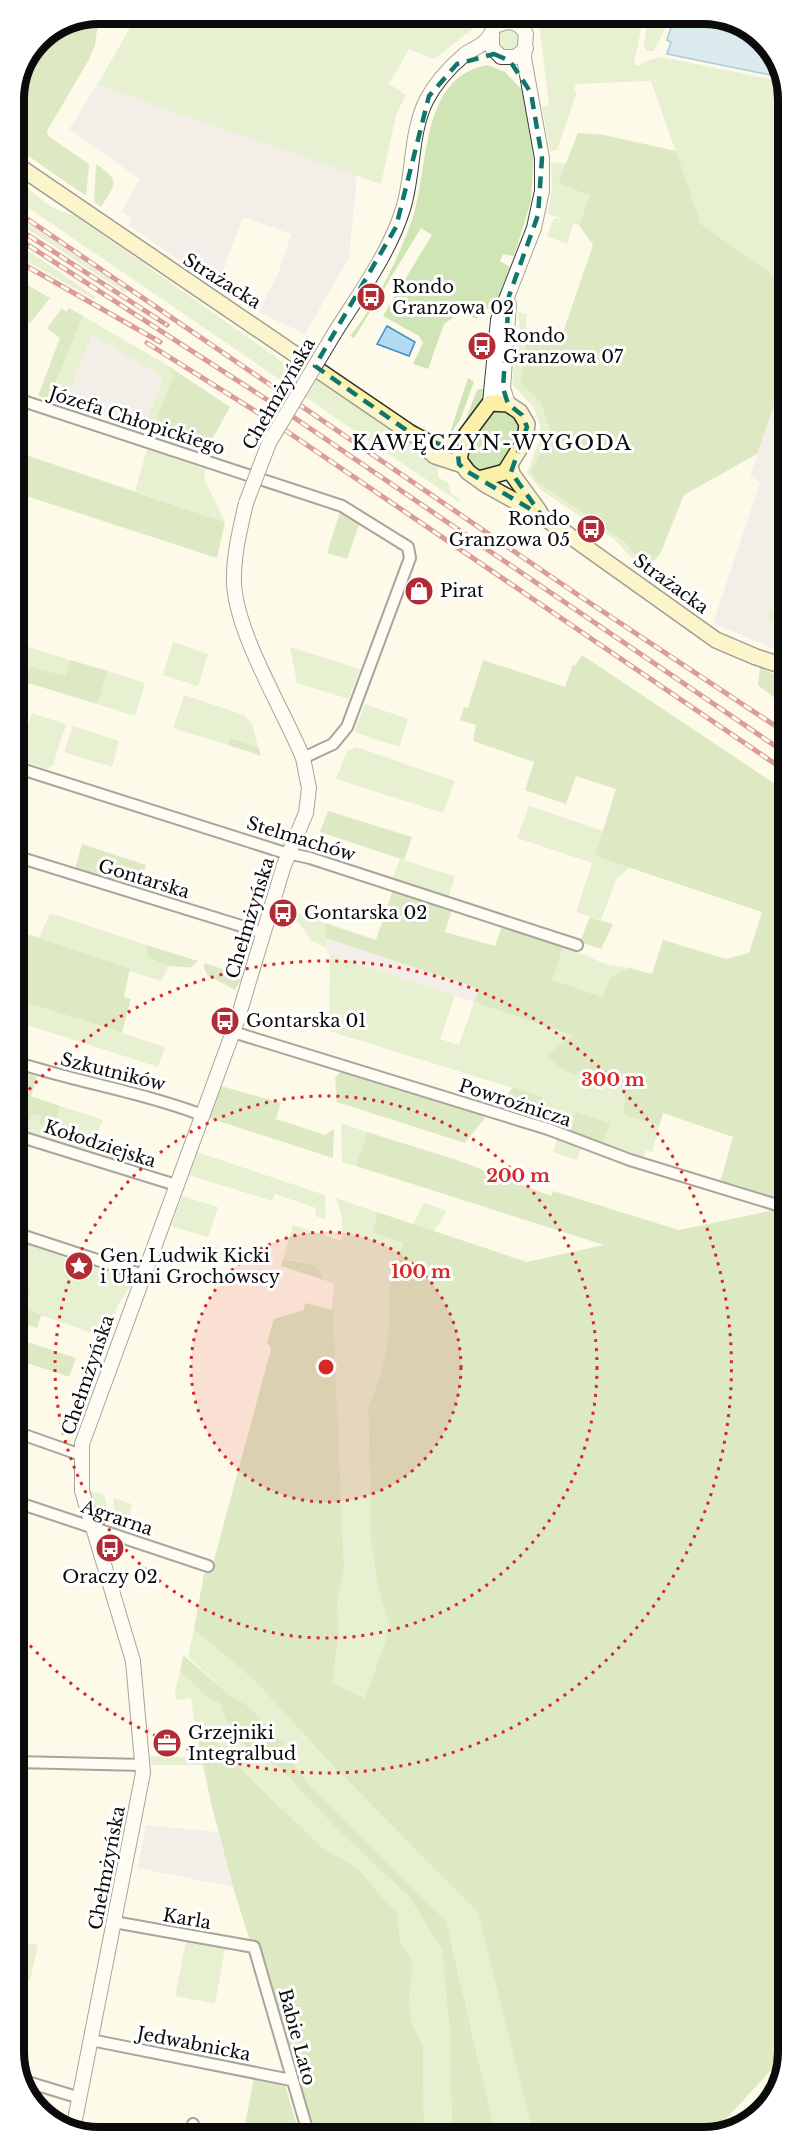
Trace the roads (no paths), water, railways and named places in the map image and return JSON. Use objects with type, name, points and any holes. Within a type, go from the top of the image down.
[{"type":"main road","name":"Strażacka","points":[[24,170],[409,432],[437,447],[449,445],[463,438]]},
{"type":"main road","points":[[490,403],[508,404],[522,415],[527,430],[524,442],[510,465],[498,476],[479,479],[459,464],[463,438],[490,403]]},
{"type":"main road","name":"Strażacka","points":[[409,432],[433,455],[459,464]]},
{"type":"main road","name":"Strażacka","points":[[510,465],[512,474],[542,516]]},
{"type":"main road","name":"Strażacka","points":[[479,479],[542,516],[716,640],[745,654],[778,664]]},
{"type":"street","points":[[499,24],[491,44],[514,66],[531,93]]},
{"type":"street","name":"Chełmżyńska","points":[[75,2123],[143,1765],[133,1661],[82,1491],[81,1455],[86,1430],[232,1032],[288,853],[304,819],[309,801],[309,777],[303,758],[249,638],[237,604],[235,564],[246,503],[269,443],[385,251],[399,221],[407,194],[416,133],[424,106],[438,82],[464,55],[485,42],[499,24]]},
{"type":"street","points":[[515,24],[524,30]]},
{"type":"street","points":[[490,403],[498,320],[536,222],[542,191],[542,158],[524,58],[527,39],[521,24]]},
{"type":"street","points":[[502,57],[518,56],[526,48]]},
{"type":"street","name":"Chełmżyńska","points":[[457,64],[487,55],[502,57]]},
{"type":"street","points":[[508,404],[503,388],[509,296]]},
{"type":"street","name":"Józefa Chłopickiego","points":[[24,402],[342,506],[405,544],[410,551],[408,564],[346,727],[333,744],[303,758]]},
{"type":"street","name":"Stelmachów","points":[[24,770],[310,858],[577,945]]},
{"type":"street","name":"Gontarska","points":[[24,859],[264,933]]},
{"type":"street","name":"Powroźnicza","points":[[232,1032],[548,1129],[630,1160],[778,1205]]},
{"type":"street","name":"Szkutników","points":[[24,1065],[88,1083],[132,1091],[202,1115]]},
{"type":"street","name":"Kołodziejska","points":[[24,1138],[176,1185]]},
{"type":"street","points":[[24,1236],[143,1275]]},
{"type":"street","points":[[24,1435],[81,1455]]},
{"type":"street","name":"Agrarna","points":[[24,1505],[208,1566]]},
{"type":"street","points":[[24,1762],[143,1765]]},
{"type":"street","name":"Karla","points":[[114,1922],[254,1947]]},
{"type":"street","name":"Babie Lato","points":[[254,1947],[306,2127]]},
{"type":"street","name":"Jedwabnicka","points":[[91,2040],[291,2080]]},
{"type":"street","points":[[32,2083],[80,2098]]},
{"type":"water","points":[[672,24],[717,25],[740,34],[752,43],[765,58],[774,76],[667,54],[671,42],[667,40]]},
{"type":"water","points":[[387,326],[415,342],[409,356],[377,344]]},
{"type":"railway","points":[[24,217],[581,597],[778,728]]},
{"type":"railway","points":[[24,232],[167,325]]},
{"type":"railway","points":[[24,242],[283,410],[778,748]]},
{"type":"railway","points":[[24,265],[160,342]]},
{"type":"railway","points":[[147,343],[276,424],[778,766]]},
{"type":"place","name":"Rondo Granzowa 02","points":[[371,297]]},
{"type":"place","name":"Rondo Granzowa 07","points":[[482,346]]},
{"type":"place","name":"Rondo Granzowa 05","points":[[591,529]]},
{"type":"place","name":"Pirat","points":[[419,591]]},
{"type":"place","name":"Gontarska 02","points":[[283,913]]},
{"type":"place","name":"Gontarska 01","points":[[225,1021]]},
{"type":"place","name":"Gen. Ludwik Kicki i Ułani Grochowscy","points":[[79,1266]]},
{"type":"place","name":"Oraczy 02","points":[[110,1548]]},
{"type":"place","name":"Grzejniki Integralbud","points":[[167,1743]]},
{"type":"district","name":"KAWĘCZYN-WYGODA","points":[[492,443]]}]
